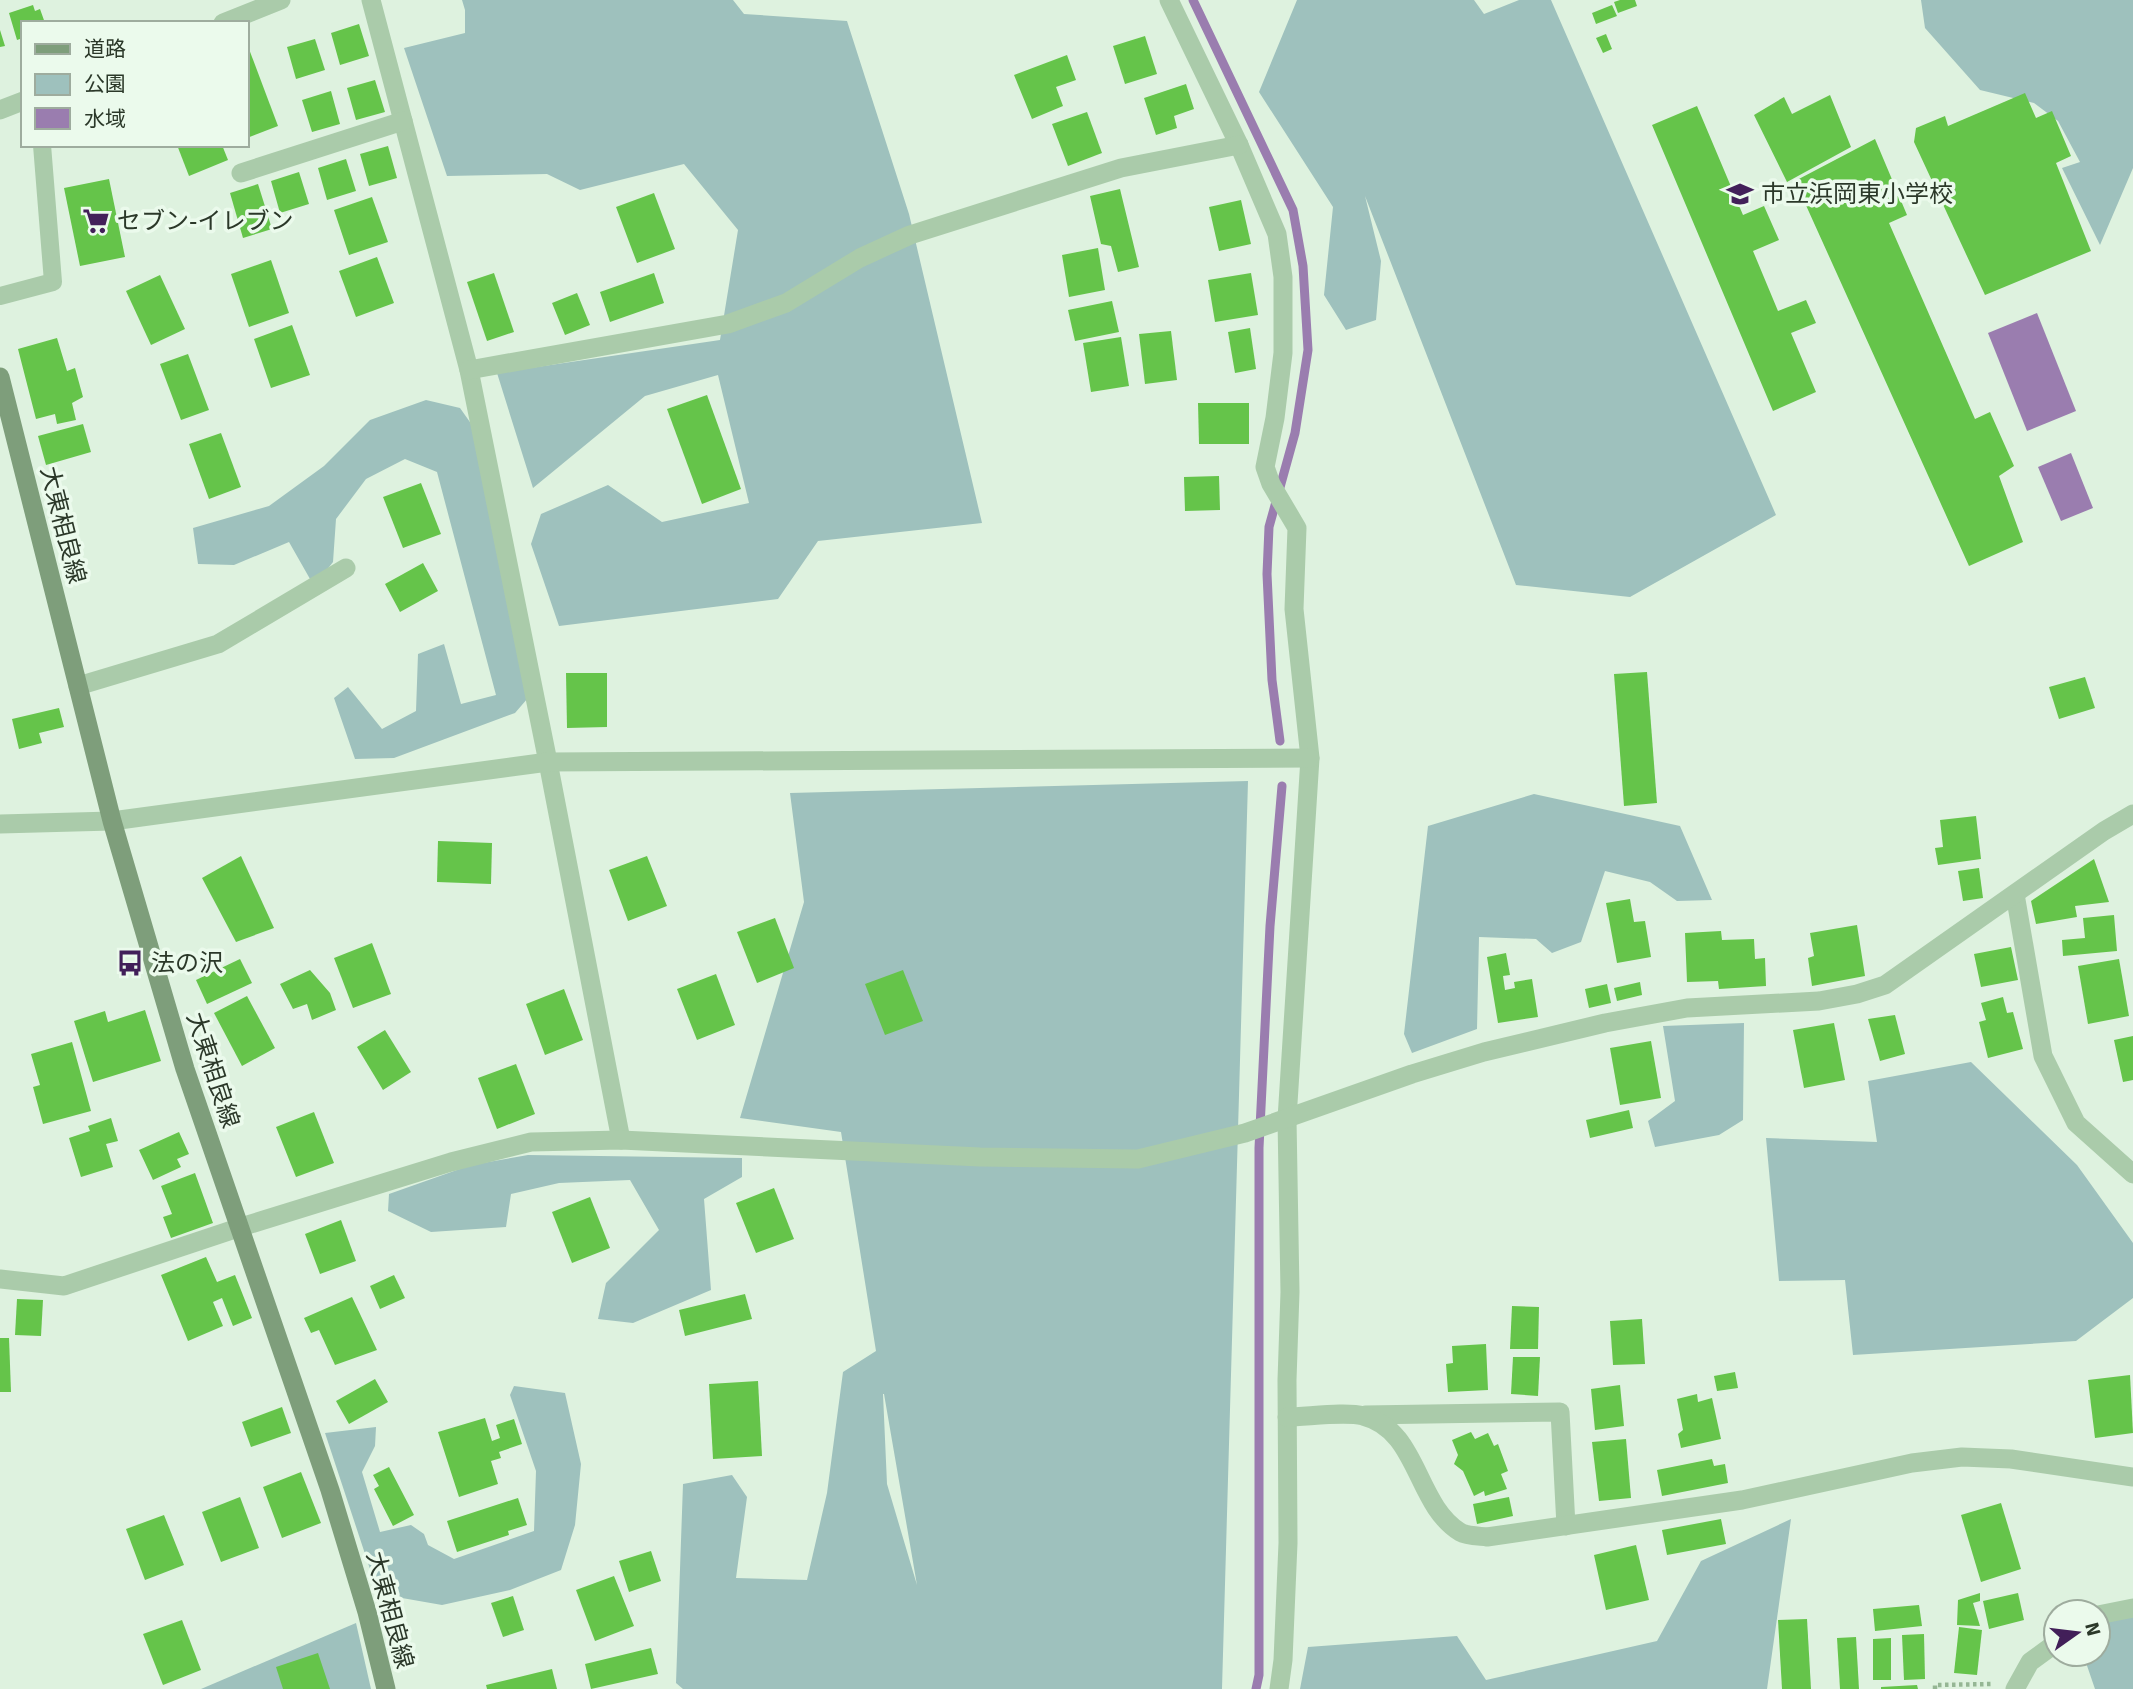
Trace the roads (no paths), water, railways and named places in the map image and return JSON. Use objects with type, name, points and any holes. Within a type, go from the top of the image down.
[{"type":"main road","name":"大東相良線","points":[[0,377],[112,821],[185,1069],[330,1490],[367,1612],[386,1689]]},
{"type":"street","points":[[228,21],[281,0]]},
{"type":"street","points":[[371,0],[469,370],[621,1140]]},
{"type":"street","points":[[1169,0],[1239,145],[1277,234],[1283,277],[1283,353],[1275,418],[1265,467],[1271,484],[1297,528],[1294,609],[1310,758],[1278,1122],[1290,1279],[1288,1543],[1283,1660],[1279,1689]]},
{"type":"street","points":[[0,110],[21,102]]},
{"type":"street","points":[[241,173],[403,121]]},
{"type":"street","points":[[469,370],[728,324],[786,303],[860,258],[910,235],[1121,168],[1239,145]]},
{"type":"street","points":[[78,686],[218,643],[346,568]]},
{"type":"street","points":[[0,824],[112,821],[548,762],[1310,758]]},
{"type":"street","points":[[0,1279],[64,1286],[240,1227],[451,1162],[531,1142],[621,1140],[980,1157],[1138,1159],[1245,1133],[1412,1074],[1484,1052],[1605,1023],[1687,1008],[1819,1001],[1857,994],[1885,985],[2104,831],[2133,814]]},
{"type":"street","points":[[2015,894],[2043,1056],[2076,1123],[2133,1174]]},
{"type":"street","points":[[1287,1417],[1560,1412],[1566,1526]]},
{"type":"street","points":[[1361,1415],[1379,1422],[1396,1435],[1441,1514],[1462,1534],[1487,1537],[1742,1500],[1912,1463],[1962,1457],[2011,1459],[2133,1477]]},
{"type":"street","points":[[2112,1612],[2133,1608]]},
{"type":"street","points":[[2016,1686],[2029,1662],[2042,1653]]},
{"type":"lane","points":[[0,296],[52,282],[42,147]]},
{"type":"water","points":[[2037,313],[2076,411],[2027,431],[1988,333]]},
{"type":"water","points":[[2071,453],[2093,508],[2061,521],[2038,467]]},
{"type":"waterway","points":[[1193,0],[1293,210],[1303,266],[1308,350],[1295,433],[1269,527],[1267,574],[1272,680],[1280,741]]},
{"type":"waterway","points":[[1256,1689],[1259,1675],[1259,1148],[1270,926],[1282,786]]},
{"type":"place","name":"市立浜岡東小学校","points":[[1740,194]]},
{"type":"place","name":"セブン-イレブン","points":[[96,221]]},
{"type":"place","name":"法の沢","points":[[130,963]]}]
